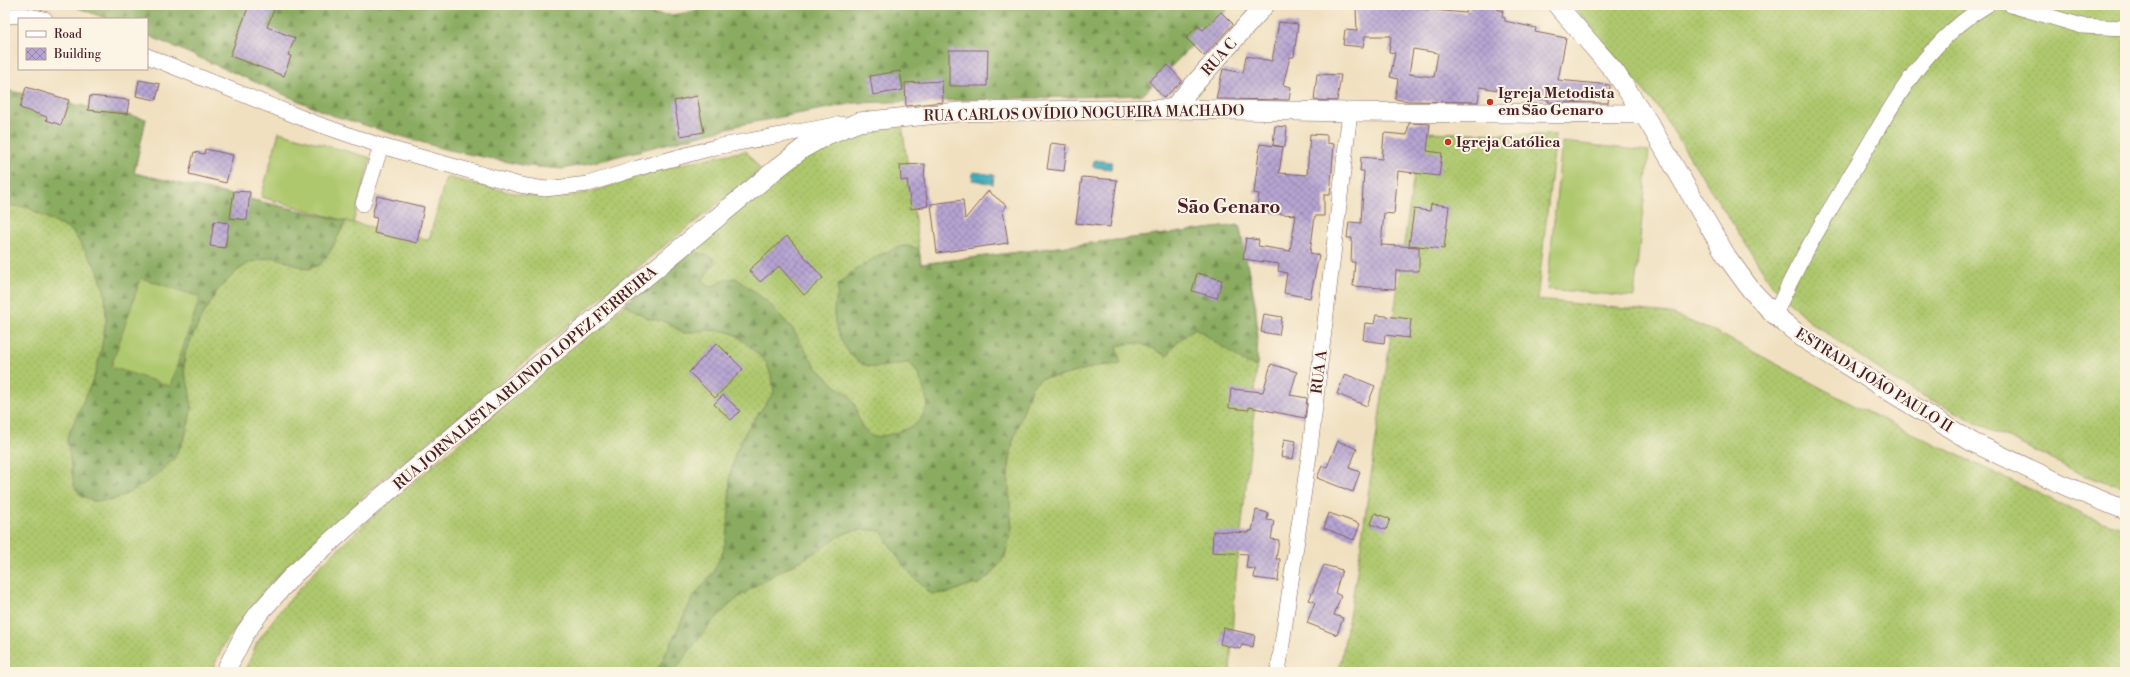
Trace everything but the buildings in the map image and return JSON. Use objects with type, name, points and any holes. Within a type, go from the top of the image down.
[{"type":"street","name":"RUA C","points":[[1172,109],[1265,5]]},
{"type":"street","name":"ESTRADA JOÃO PAULO II","points":[[1556,5],[1615,72],[1642,114],[1727,258],[1751,290],[1775,315],[1804,339],[1972,442],[2068,487],[2125,510]]},
{"type":"street","points":[[1775,315],[1804,252],[1912,75],[1952,30],[1969,16],[1987,5]]},
{"type":"street","points":[[2011,5],[2082,26],[2125,28]]},
{"type":"street","points":[[13,12],[40,18]]},
{"type":"street","name":"RUA CARLOS OVÍDIO NOGUEIRA MACHADO","points":[[148,56],[312,122],[381,146],[520,185],[545,188],[559,188],[588,184],[638,168],[716,147],[859,122],[958,112],[1172,109],[1642,114]]},
{"type":"street","name":"RUA A","points":[[1278,672],[1310,448],[1350,112]]},
{"type":"street","name":"RUA JORNALISTA ARLINDO LOPEZ FERREIRA","points":[[225,672],[245,634],[273,596],[366,510],[775,170],[802,149],[827,135],[859,122]]},
{"type":"street","points":[[363,204],[381,146]]},
{"type":"green space","points":[[71,5],[634,5],[652,13],[671,15],[701,9],[710,5],[1232,5],[1143,95],[855,103],[744,124],[563,169],[527,166],[444,149],[331,115],[148,35],[148,18],[104,18]]},
{"type":"green space","points":[[1572,5],[2125,5],[2125,488],[2083,475],[1903,386],[1810,322],[1772,285],[1659,109]]},
{"type":"green space","points":[[5,90],[146,119],[134,173],[429,240],[446,177],[531,196],[557,197],[580,194],[670,167],[746,151],[761,170],[627,275],[492,390],[380,481],[273,581],[249,610],[223,646],[211,672],[5,672]]},
{"type":"green space","points":[[5,90],[146,119],[134,173],[346,221],[330,252],[320,265],[307,269],[274,257],[251,262],[238,270],[218,290],[201,318],[185,353],[184,371],[189,388],[192,408],[185,437],[174,459],[153,478],[129,493],[113,500],[93,501],[82,496],[74,486],[67,438],[95,375],[106,320],[105,294],[98,271],[73,232],[27,207],[5,205]]},
{"type":"green space","points":[[902,124],[921,264],[1239,225],[1256,306],[1258,338],[1254,413],[1235,586],[1230,672],[245,672],[257,643],[278,613],[319,567],[372,517],[576,344],[800,160],[823,145],[864,129]]},
{"type":"green space","points":[[279,132],[371,158],[353,223],[261,197]]},
{"type":"green space","points":[[1420,132],[1556,135],[1537,300],[1669,313],[1716,332],[1861,409],[2086,516],[2125,529],[2125,672],[1339,672],[1357,572]]},
{"type":"green space","points":[[1562,142],[1649,151],[1634,297],[1547,289]]},
{"type":"green space","points":[[1239,225],[1253,296],[1257,330],[1257,367],[1243,361],[1195,328],[1175,344],[1167,356],[1143,345],[1132,343],[1125,344],[1117,346],[1121,364],[1098,366],[1061,376],[1042,378],[1032,386],[1013,441],[1008,474],[1012,529],[1005,556],[991,575],[979,584],[963,587],[949,593],[932,594],[916,580],[892,549],[881,531],[858,530],[849,532],[749,590],[713,621],[674,672],[657,672],[693,597],[712,574],[723,552],[728,529],[730,475],[736,451],[746,431],[774,392],[772,378],[766,362],[738,336],[726,331],[708,330],[683,333],[667,322],[647,318],[624,304],[691,250],[711,257],[715,262],[703,279],[705,285],[711,287],[727,279],[736,278],[768,302],[792,328],[815,366],[836,386],[848,394],[855,405],[863,428],[873,437],[897,432],[914,425],[921,418],[928,405],[919,378],[910,363],[877,367],[865,365],[851,354],[840,338],[834,311],[838,293],[837,287],[849,274],[867,262],[895,248],[905,246],[919,249],[921,264]]},
{"type":"green space","points":[[141,278],[200,297],[170,386],[111,367]]},
{"type":"water","points":[[1094,160],[1112,162],[1111,169],[1093,167]]},
{"type":"water","points":[[973,172],[994,175],[993,184],[972,180]]},
{"type":"place","name":"Igreja Metodista em São Genaro","points":[[1490,102]]},
{"type":"place","name":"Igreja Católica","points":[[1448,142]]},
{"type":"district","name":"São Genaro","points":[[1229,206]]}]
